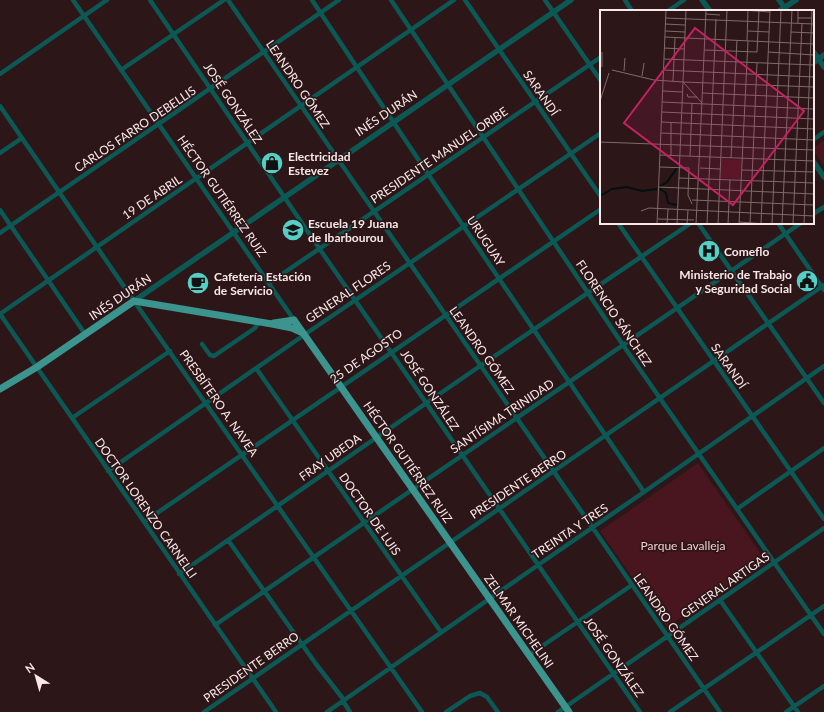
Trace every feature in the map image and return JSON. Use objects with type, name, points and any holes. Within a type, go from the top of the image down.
[{"type":"highway","points":[[134,301],[272,324],[299,330],[304,335]]},
{"type":"highway","name":"INÉS DURÁN","points":[[0,389],[36,367],[134,301]]},
{"type":"highway","points":[[272,324],[294,320]]},
{"type":"highway","points":[[287,327],[292,324],[294,320]]},
{"type":"highway","name":"HÉCTOR GUTIÉRREZ RUIZ","points":[[294,320],[451,542]]},
{"type":"highway","name":"ZELMAR MICHELINI","points":[[451,542],[568,709]]},
{"type":"street","name":"HÉCTOR GUTIÉRREZ RUIZ","points":[[73,0],[294,320]]},
{"type":"street","points":[[0,74],[107,0]]},
{"type":"street","name":"JOSÉ GONZÁLEZ","points":[[150,0],[319,248],[640,712]]},
{"type":"street","points":[[121,70],[224,0]]},
{"type":"street","name":"LEANDRO GÓMEZ","points":[[228,0],[373,212],[446,315],[720,712]]},
{"type":"street","name":"URUGUAY","points":[[312,0],[644,492]]},
{"type":"street","name":"CARLOS FARRO DEBELLIS","points":[[0,233],[339,0]]},
{"type":"street","name":"FLORENCIO SÁNCHEZ","points":[[391,0],[623,345],[824,634]]},
{"type":"street","name":"19 DE ABRIL","points":[[0,314],[454,0]]},
{"type":"street","name":"SARANDÍ","points":[[465,0],[600,196]]},
{"type":"street","points":[[545,0],[600,80]]},
{"type":"street","name":"INÉS DURÁN","points":[[134,301],[571,0]]},
{"type":"street","points":[[624,0],[631,10]]},
{"type":"street","points":[[669,10],[684,0]]},
{"type":"street","points":[[702,0],[709,10]]},
{"type":"street","points":[[779,0],[783,10],[796,0]]},
{"type":"street","points":[[814,52],[824,67]]},
{"type":"street","points":[[814,62],[824,55]]},
{"type":"street","name":"PRESIDENTE MANUEL ORIBE","points":[[269,283],[600,58]]},
{"type":"street","name":"PRESBÍTERO A. NAVEA","points":[[0,106],[134,301],[422,712]]},
{"type":"street","points":[[814,139],[824,132]]},
{"type":"street","name":"GENERAL FLORES","points":[[108,471],[600,133]]},
{"type":"street","points":[[0,153],[22,138]]},
{"type":"street","points":[[814,162],[824,176]]},
{"type":"street","points":[[814,213],[824,207]]},
{"type":"street","points":[[0,210],[85,334]]},
{"type":"street","name":"25 DE AGOSTO","points":[[144,522],[600,210]]},
{"type":"street","name":"SARANDÍ","points":[[619,224],[824,520]]},
{"type":"street","name":"FRAY UBEDA","points":[[179,574],[426,403],[690,224]]},
{"type":"street","points":[[699,224],[824,403]]},
{"type":"street","points":[[779,224],[823,287]]},
{"type":"street","name":"SANTÍSIMA TRINIDAD","points":[[215,625],[798,224]]},
{"type":"street","name":"PRESIDENTE BERRO","points":[[204,712],[302,643],[823,287]]},
{"type":"street","name":"DOCTOR LORENZO CARNELLI","points":[[0,314],[276,712]]},
{"type":"street","points":[[202,344],[210,355],[214,356],[256,328],[260,322]]},
{"type":"street","points":[[72,418],[170,351]]},
{"type":"street","name":"TREINTA Y TRES","points":[[327,712],[824,366]]},
{"type":"street","name":"DOCTOR DE LUIS","points":[[256,368],[440,632]]},
{"type":"street","points":[[737,509],[824,448]]},
{"type":"street","name":"GENERAL ARTIGAS","points":[[558,712],[568,709],[614,674],[824,528]]},
{"type":"street","points":[[228,540],[343,700],[350,712]]},
{"type":"street","points":[[529,655],[632,585]]},
{"type":"street","points":[[720,600],[798,712]]},
{"type":"street","points":[[670,712],[824,606]]},
{"type":"street","points":[[786,712],[824,686]]},
{"type":"street","points":[[446,712],[470,696],[480,693],[489,699],[498,712]]},
{"type":"green space","points":[[824,140],[824,166],[814,151],[814,147]]},
{"type":"green space","name":"Parque Lavalleja","points":[[698,463],[765,560],[667,627],[600,531]]},
{"type":"place","name":"Electricidad Estevez","points":[[272,163]]},
{"type":"place","name":"Escuela 19 Juana de Ibarbourou","points":[[293,230]]},
{"type":"place","name":"Comeflo","points":[[709,251]]},
{"type":"place","name":"Ministerio de Trabajo y Seguridad Social","points":[[807,281]]},
{"type":"place","name":"Cafetería Estación de Servicio","points":[[198,283]]}]
